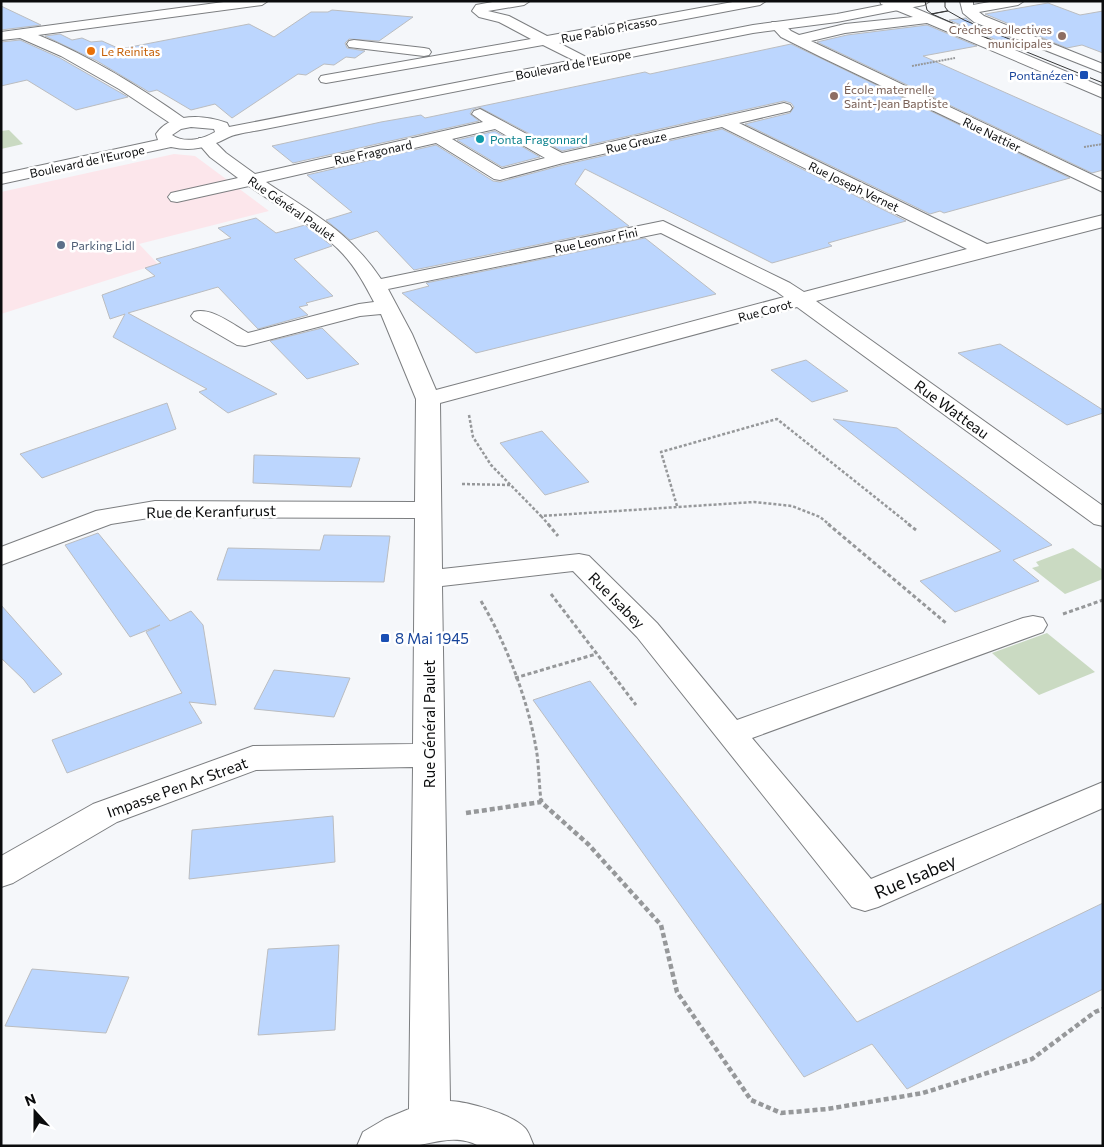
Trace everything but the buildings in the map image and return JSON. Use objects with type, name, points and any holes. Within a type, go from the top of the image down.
[{"type":"street","points":[[1,36],[262,1]]},
{"type":"street","name":"Rue Pablo Picasso","points":[[326,78],[545,41],[760,1]]},
{"type":"street","name":"Boulevard de l'Europe","points":[[579,59],[777,25],[837,18],[892,4],[924,1]]},
{"type":"street","points":[[967,6],[1018,1]]},
{"type":"street","points":[[892,4],[1103,93]]},
{"type":"street","points":[[504,19],[528,5]]},
{"type":"street","points":[[528,5],[481,8],[479,11],[504,19],[579,59]]},
{"type":"street","name":"Boulevard de l'Europe","points":[[218,128],[774,20],[823,6]]},
{"type":"street","points":[[967,6],[979,19],[1103,69]]},
{"type":"street","points":[[798,40],[884,23],[929,20]]},
{"type":"street","points":[[1,23],[20,33],[50,44],[122,82],[182,124]]},
{"type":"street","name":"Rue Nattier","points":[[777,25],[786,34],[798,40],[1103,187]]},
{"type":"street","name":"Rue Pablo Picasso","points":[[354,44],[457,56]]},
{"type":"street","name":"Rue Greuze","points":[[439,138],[500,175],[560,159],[784,108]]},
{"type":"street","points":[[474,110],[560,159]]},
{"type":"street","name":"Rue Joseph Vernet","points":[[725,122],[983,250]]},
{"type":"street","points":[[182,124],[218,128],[220,137],[205,142],[188,144],[168,138],[170,128],[182,124]]},
{"type":"street","name":"Rue Fragonard","points":[[177,197],[496,124]]},
{"type":"street","name":"Boulevard de l'Europe","points":[[1,168],[109,144],[168,138]]},
{"type":"street","name":"Boulevard de l'Europe","points":[[1,180],[168,138]]},
{"type":"street","name":"Rue Général Paulet","points":[[205,142],[211,150],[250,179],[336,237],[355,257],[376,286],[406,341],[428,399],[430,1120]]},
{"type":"street","name":"Rue Corot","points":[[428,399],[983,250],[1103,221]]},
{"type":"street","name":"Rue Leonor Fini","points":[[376,286],[663,227],[783,287],[802,300]]},
{"type":"street","name":"Rue Watteau","points":[[802,300],[1103,518]]},
{"type":"street","points":[[201,316],[245,340],[359,310],[386,307]]},
{"type":"street","name":"Rue de Keranfurust","points":[[1,557],[105,517],[154,509],[428,510]]},
{"type":"street","name":"Rue Isabey","points":[[428,578],[464,576],[579,562],[647,630],[865,897],[1103,794]]},
{"type":"street","points":[[731,734],[1033,625]]},
{"type":"street","name":"Impasse Pen Ar Streat","points":[[1,873],[105,813],[253,758],[429,755]]},
{"type":"street","points":[[378,1146],[397,1132],[430,1120],[473,1122],[510,1141],[513,1146]]},
{"type":"path","points":[[908,67],[963,57]]},
{"type":"path","points":[[463,390],[474,437],[491,465],[541,516],[754,502],[792,506],[820,517],[973,647]]},
{"type":"path","points":[[678,506],[661,452],[777,419],[916,530]]},
{"type":"path","points":[[427,483],[511,485]]},
{"type":"path","points":[[464,576],[490,616],[515,678],[535,746],[542,802],[588,844],[661,925],[677,992],[751,1100],[782,1113],[827,1109],[923,1093],[1032,1059],[1095,1012],[1103,1009]]},
{"type":"path","points":[[551,593],[636,705]]},
{"type":"path","points":[[1033,625],[1103,600]]},
{"type":"path","points":[[515,678],[596,654]]},
{"type":"path","points":[[429,818],[542,802]]},
{"type":"shaded area","name":"Parking Lidl","points":[[174,154],[195,156],[269,211],[139,244],[158,264],[1,314],[1,192]]},
{"type":"green space","points":[[9,130],[23,144],[1,149],[1,131]]},
{"type":"green space","points":[[1073,548],[1103,570],[1103,579],[1065,594],[1032,568],[1039,566],[1036,562]]},
{"type":"green space","points":[[1047,633],[1095,672],[1039,695],[992,653]]},
{"type":"tram line","points":[[925,1],[927,10],[932,14]]},
{"type":"tram line","points":[[945,1],[945,7],[948,11]]},
{"type":"tram line","points":[[932,14],[1007,47],[1021,44],[964,20],[948,11]]},
{"type":"tram line","points":[[932,14],[948,11]]},
{"type":"tram line","points":[[1012,46],[1103,83]]},
{"type":"place","name":"Crèches collectives municipales","points":[[1062,36]]},
{"type":"place","name":"Le Reinitas","points":[[91,51]]},
{"type":"place","name":"Pontanézen","points":[[1084,75]]},
{"type":"place","name":"École maternelle Saint-Jean Baptiste","points":[[834,96]]},
{"type":"place","name":"Ponta Fragonnard","points":[[480,139]]},
{"type":"place","name":"Parking Lidl","points":[[61,245]]},
{"type":"place","name":"8 Mai 1945","points":[[385,638]]}]
